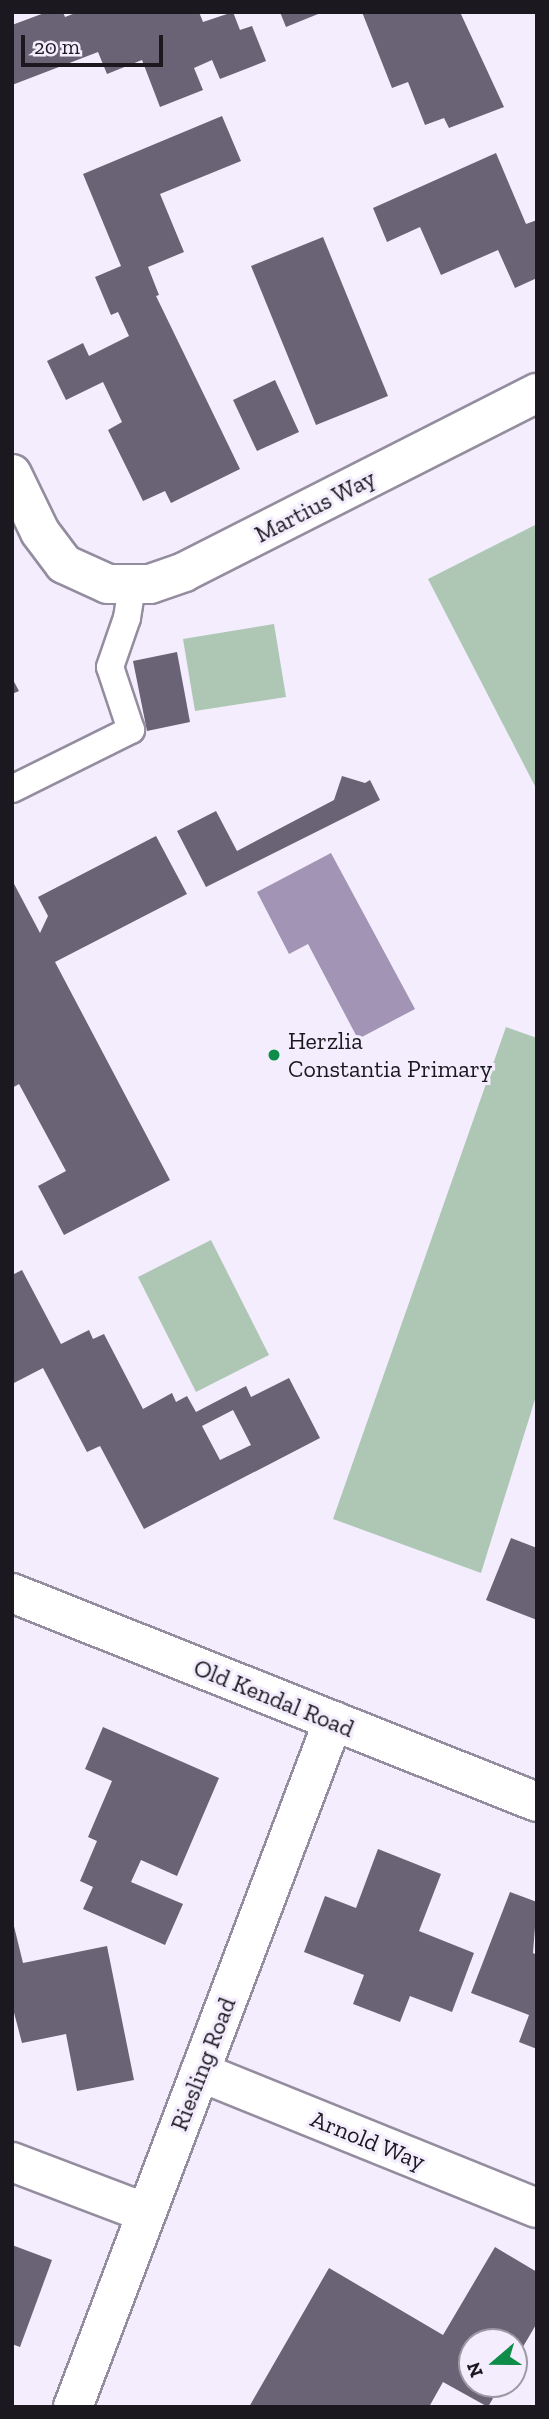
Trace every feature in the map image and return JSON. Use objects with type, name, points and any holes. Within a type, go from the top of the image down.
[{"type":"street","name":"Martius Way","points":[[12,474],[51,549],[85,576],[132,586],[184,572],[537,393]]},
{"type":"street","name":"Old Kendal Road","points":[[12,1593],[537,1802]]},
{"type":"street","name":"Riesling Road","points":[[73,2407],[332,1721]]},
{"type":"street","name":"Arnold Way","points":[[200,2073],[537,2208]]},
{"type":"street","points":[[12,2162],[146,2213]]},
{"type":"lane","points":[[12,789],[131,730],[110,667],[127,618],[132,586]]},
{"type":"green space","points":[[537,524],[537,790],[428,579]]},
{"type":"green space","points":[[274,624],[286,697],[195,711],[183,639]]},
{"type":"green space","points":[[506,1027],[537,1038],[537,1393],[481,1573],[333,1519]]},
{"type":"green space","points":[[211,1240],[269,1355],[196,1392],[138,1277]]},
{"type":"shaded area","points":[[331,853],[415,1009],[358,1039],[308,944],[289,954],[257,892]]},
{"type":"building","points":[[47,12],[63,12],[65,17],[78,12],[199,12],[203,22],[233,12],[240,30],[252,26],[266,61],[220,79],[212,60],[194,68],[203,90],[160,107],[142,60],[107,74],[98,52],[12,85],[12,25]]},
{"type":"building","points":[[280,12],[323,12],[286,27]]},
{"type":"building","points":[[362,12],[460,12],[504,107],[449,128],[444,118],[425,125],[408,82],[392,88]]},
{"type":"building","points":[[222,116],[241,161],[160,194],[184,252],[148,267],[159,295],[156,296],[240,469],[171,503],[165,491],[143,501],[108,430],[122,422],[103,382],[66,400],[47,361],[83,343],[89,356],[129,336],[118,312],[111,315],[95,277],[121,266],[83,174]]},
{"type":"building","points":[[496,153],[526,224],[537,220],[537,278],[515,288],[498,250],[441,275],[420,227],[387,242],[373,208]]},
{"type":"building","points":[[323,237],[388,396],[316,425],[251,266]]},
{"type":"building","points":[[275,380],[299,432],[257,451],[233,400]]},
{"type":"building","points":[[177,652],[190,722],[147,731],[133,661]]},
{"type":"building","points":[[12,678],[19,691],[12,694]]},
{"type":"building","points":[[342,776],[365,783],[370,780],[380,800],[206,887],[177,831],[216,811],[237,851],[334,800]]},
{"type":"building","points":[[156,836],[187,894],[55,962],[170,1180],[64,1235],[38,1186],[66,1171],[19,1084],[12,1088],[12,880],[40,933],[48,916],[38,897]]},
{"type":"building","points":[[22,1270],[61,1344],[89,1330],[93,1339],[104,1334],[143,1409],[172,1393],[176,1402],[187,1396],[196,1412],[246,1386],[251,1397],[289,1378],[320,1438],[144,1529],[100,1446],[87,1452],[43,1368],[12,1384],[12,1275]],"holes":[[[233,1410],[251,1445],[220,1460],[202,1426]]]},
{"type":"building","points":[[511,1538],[537,1548],[537,1620],[486,1600]]},
{"type":"building","points":[[103,1727],[219,1778],[177,1876],[141,1860],[131,1882],[183,1904],[165,1945],[83,1909],[93,1887],[80,1881],[97,1841],[88,1837],[112,1781],[85,1769]]},
{"type":"building","points":[[378,1849],[441,1874],[419,1931],[474,1953],[452,2012],[410,1996],[400,2022],[353,2004],[364,1975],[304,1952],[325,1896],[356,1908]]},
{"type":"building","points":[[510,1892],[537,1902],[533,1953],[537,1955],[537,2049],[519,2042],[529,2015],[471,1993]]},
{"type":"building","points":[[12,1918],[23,1963],[107,1946],[134,2080],[77,2091],[66,2034],[22,2043],[12,2005]]},
{"type":"building","points":[[12,2245],[52,2260],[20,2347],[12,2344]]},
{"type":"building","points":[[495,2247],[537,2272],[537,2323],[528,2338],[528,2328],[458,2328],[458,2390],[443,2382],[429,2407],[249,2407],[329,2268],[443,2335]]},
{"type":"building","points":[[472,2398],[493,2398],[488,2407]]},
{"type":"place","name":"Herzlia Constantia Primary","points":[[274,1055]]}]
